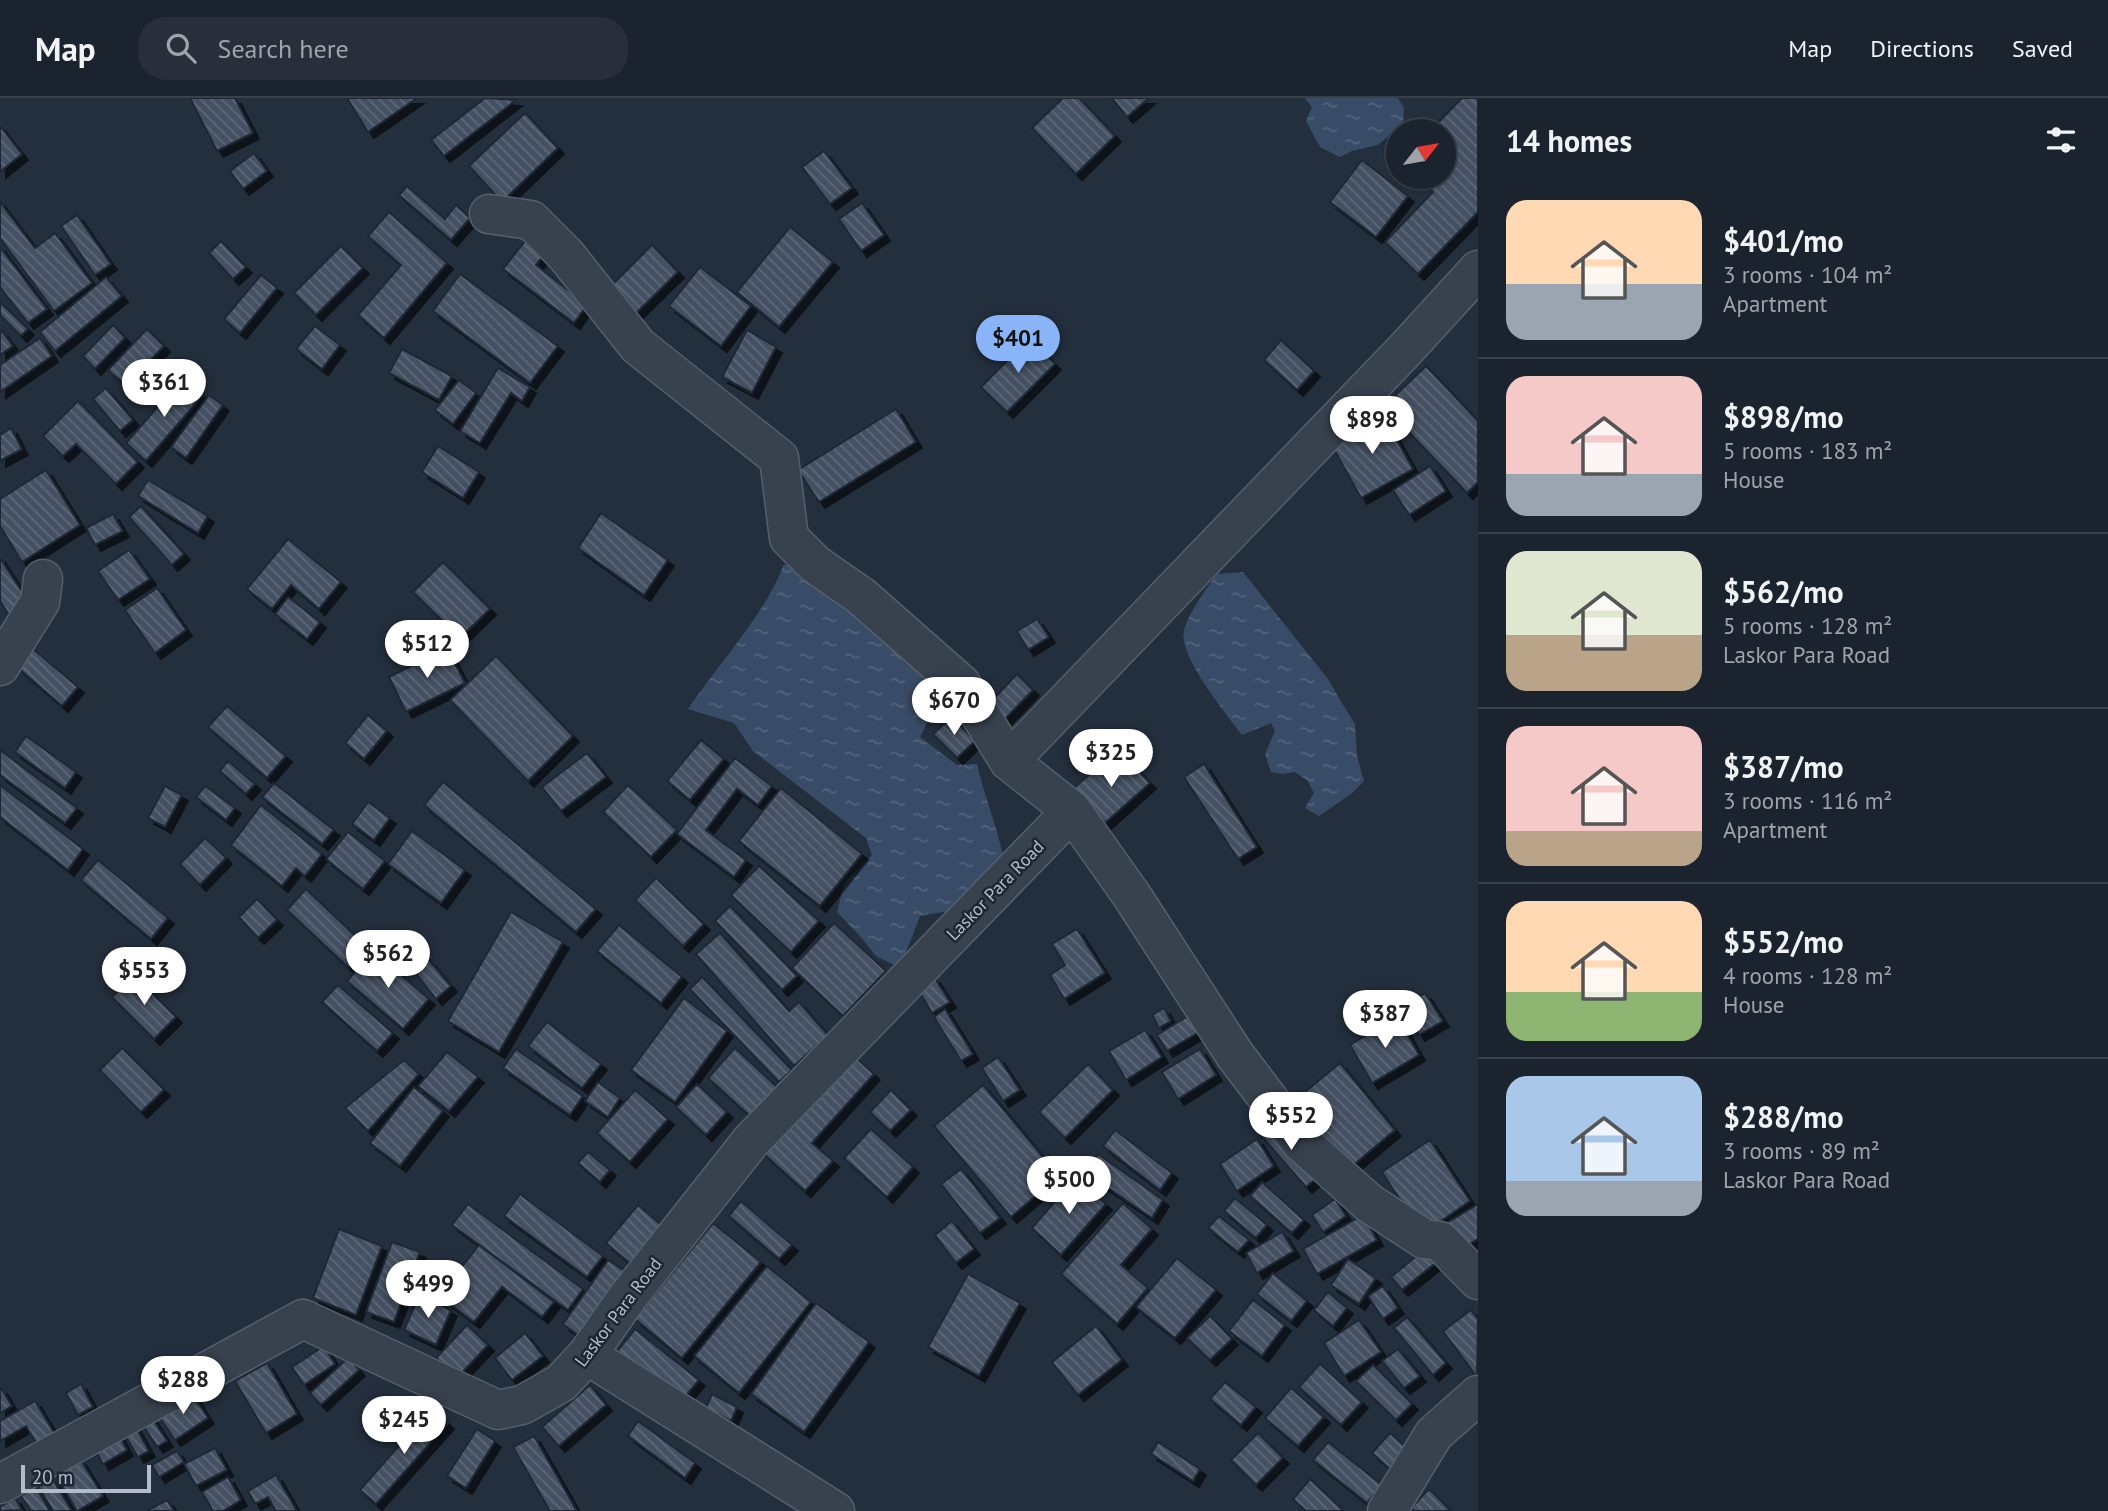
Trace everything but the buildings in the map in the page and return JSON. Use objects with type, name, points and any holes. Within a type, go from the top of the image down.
[{"type":"street","points":[[489,214],[531,220],[566,255],[638,346],[779,458],[789,538],[815,564],[861,596],[961,684],[1009,761],[1072,810],[1132,896],[1235,1055],[1301,1142],[1369,1203],[1424,1239],[1440,1241],[1478,1280]]},
{"type":"street","points":[[1009,761],[1404,351],[1478,270]]},
{"type":"street","points":[[0,666],[40,602],[43,579]]},
{"type":"street","name":"Laskor Para Road","points":[[0,1483],[303,1320],[498,1410],[522,1405],[561,1383],[587,1356],[627,1298],[751,1142],[1072,810]]},
{"type":"street","points":[[587,1356],[835,1511]]},
{"type":"street","points":[[1387,1511],[1434,1434],[1478,1395]]},
{"type":"water","points":[[1305,98],[1398,98],[1404,108],[1403,119],[1386,119],[1386,138],[1378,145],[1352,151],[1340,157],[1320,147],[1306,121],[1312,107]]},
{"type":"water","points":[[784,564],[808,574],[944,695],[920,737],[957,765],[977,764],[997,832],[1003,855],[966,908],[920,916],[900,968],[876,956],[837,912],[844,884],[872,855],[866,838],[753,751],[734,723],[688,709],[754,620]]},
{"type":"water","points":[[1243,572],[1328,679],[1355,724],[1357,756],[1364,781],[1351,794],[1319,816],[1305,808],[1314,793],[1307,780],[1295,772],[1271,772],[1265,754],[1275,731],[1271,723],[1242,735],[1215,700],[1188,655],[1184,631],[1198,602],[1217,574]]}]
